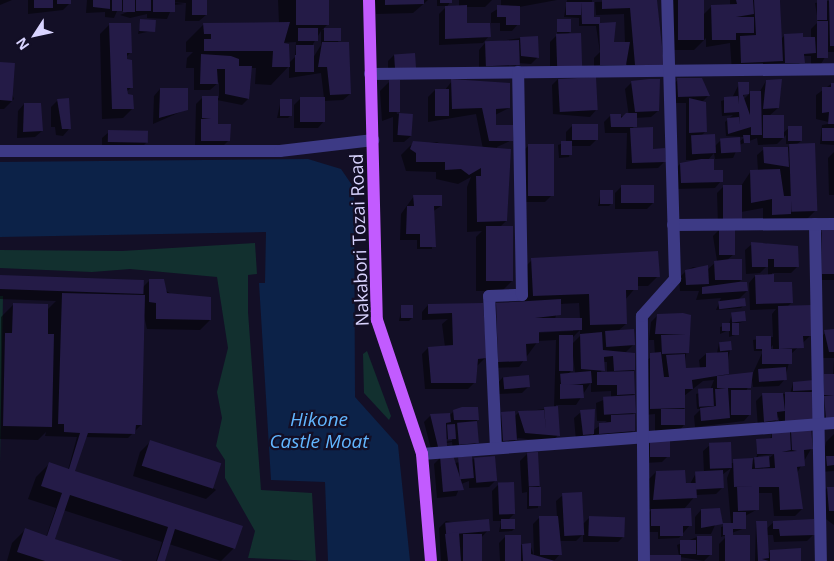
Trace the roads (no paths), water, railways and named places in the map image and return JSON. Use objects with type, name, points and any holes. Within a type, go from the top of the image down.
[{"type":"main road","name":"Nakabori Tozai Road","points":[[369,0],[378,325],[422,454],[431,561]]},
{"type":"street","points":[[644,561],[642,316],[675,279],[667,0]]},
{"type":"street","points":[[370,74],[834,69]]},
{"type":"street","points":[[496,448],[489,296],[522,295],[518,72]]},
{"type":"street","points":[[0,151],[280,151],[373,140]]},
{"type":"street","points":[[815,224],[821,561]]},
{"type":"street","points":[[673,225],[834,224]]},
{"type":"street","points":[[422,454],[834,423]]},
{"type":"water","name":"Hikone Castle Moat","points":[[308,159],[341,169],[354,188],[355,397],[398,445],[410,561],[328,561],[325,482],[271,480],[259,283],[265,283],[266,232],[0,237],[0,162]]}]
